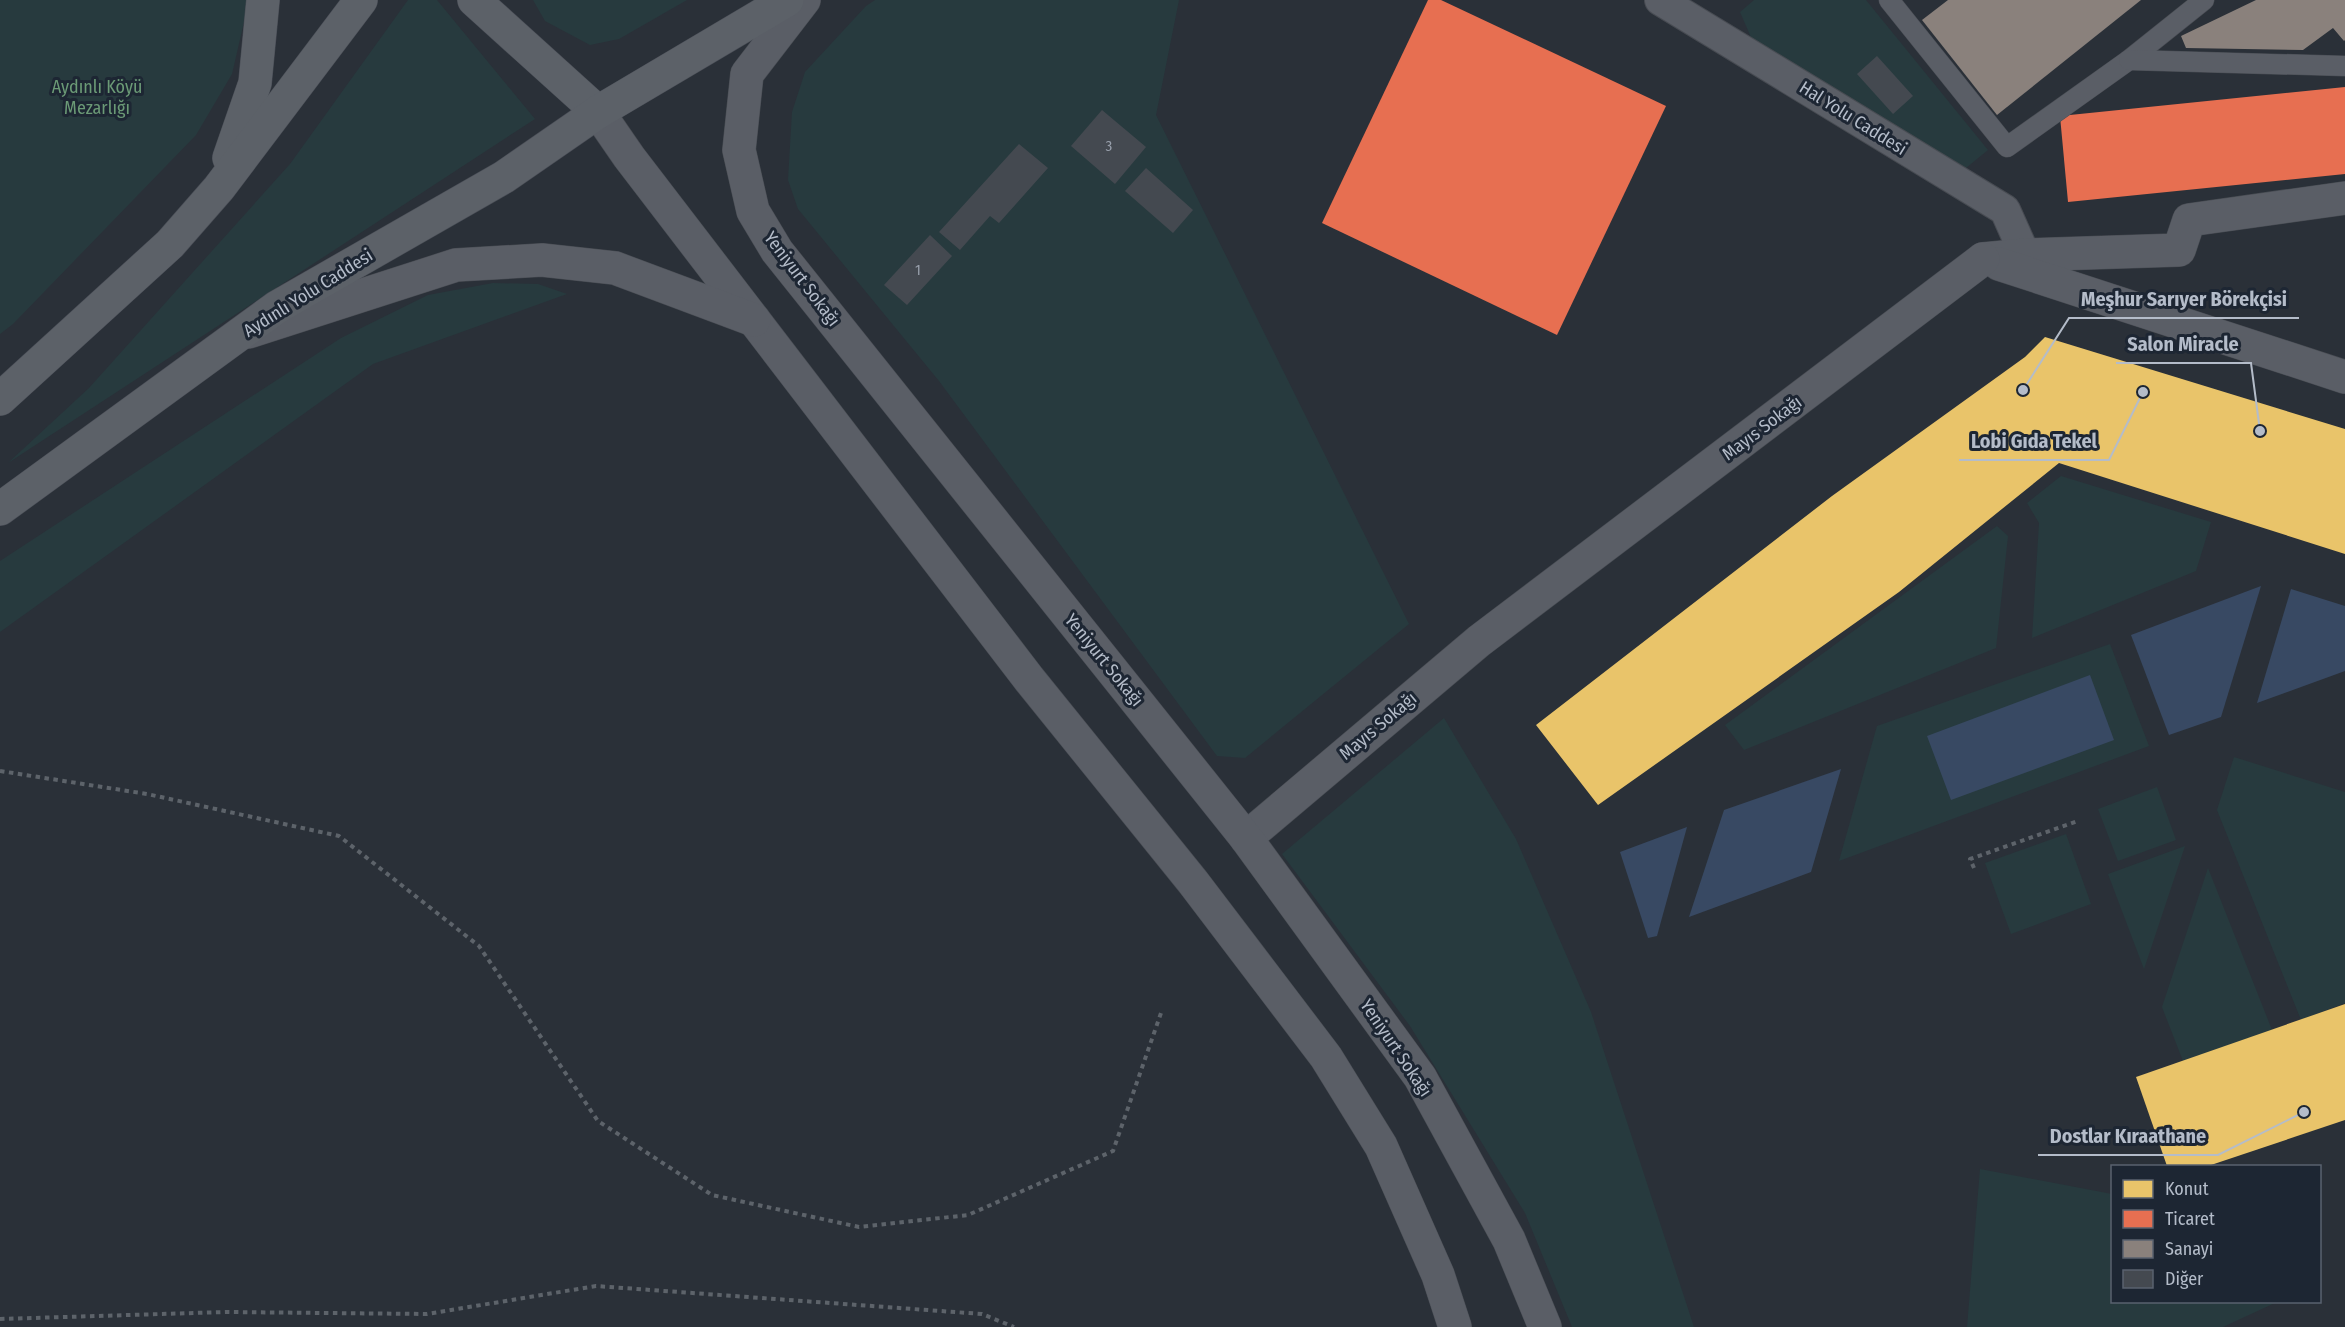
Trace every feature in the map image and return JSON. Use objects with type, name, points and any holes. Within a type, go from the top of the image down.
[{"type":"main road","points":[[219,188],[255,83],[263,0]]},
{"type":"main road","points":[[0,399],[170,244],[219,188],[361,0]]},
{"type":"main road","points":[[474,0],[598,112]]},
{"type":"main road","points":[[500,0],[517,39]]},
{"type":"main road","name":"Aydınlı Yolu Caddesi","points":[[0,509],[277,307],[504,177],[598,112],[787,0]]},
{"type":"street","name":"Yeniyurt Sokağı","points":[[804,0],[747,74],[739,150],[753,211],[777,251],[1246,838],[1420,1077],[1509,1240],[1545,1327]]},
{"type":"street","name":"Hal Yolu Caddesi","points":[[1660,0],[2005,210],[2025,255]]},
{"type":"street","points":[[598,112],[628,157],[1029,680],[1215,910],[1326,1057],[1381,1146],[1438,1275],[1455,1327]]},
{"type":"street","points":[[1983,259],[2025,255],[2179,250],[2189,220],[2345,198]]},
{"type":"street","points":[[1983,259],[2345,377]]},
{"type":"street","name":"Mayıs Sokağı","points":[[1246,838],[1479,641],[1983,259]]},
{"type":"street","points":[[241,334],[456,265],[542,260],[615,268],[754,320]]},
{"type":"lane","points":[[1889,0],[2007,147],[2129,60],[2204,0]]},
{"type":"lane","points":[[2129,60],[2345,66]]},
{"type":"path","points":[[0,771],[147,794],[339,836],[479,946],[598,1121],[712,1195],[859,1227],[968,1215],[1113,1151],[1161,1013]]},
{"type":"path","points":[[1974,868],[1970,859],[2078,821]]},
{"type":"path","points":[[0,1319],[226,1312],[427,1314],[596,1286],[982,1314],[1014,1327]]},
{"type":"green space","name":"Aydınlı Köyü Mezarlığı","points":[[0,0],[249,0],[232,74],[196,135],[13,324],[0,334]]},
{"type":"green space","points":[[408,0],[437,0],[535,119],[8,463],[89,388],[290,164]]},
{"type":"green space","points":[[533,0],[687,0],[619,39],[590,45],[545,21]]},
{"type":"green space","points":[[875,0],[1179,0],[1156,115],[1409,624],[1245,758],[1217,756],[939,381],[798,209],[788,180],[792,112],[805,72],[866,6]]},
{"type":"green space","points":[[1754,0],[1866,0],[1988,150],[1966,168],[1753,42],[1740,12]]},
{"type":"green space","points":[[493,283],[538,284],[567,294],[373,364],[0,632],[0,561],[341,338],[428,295]]},
{"type":"green space","points":[[2061,476],[2211,522],[2196,571],[2032,638],[2039,523],[2027,503]]},
{"type":"green space","points":[[1997,526],[2008,536],[1996,648],[1744,750],[1725,725]]},
{"type":"green space","points":[[2110,644],[2149,746],[1839,861],[1877,726]]},
{"type":"green space","points":[[1444,718],[1516,839],[1591,1012],[1694,1327],[1572,1327],[1525,1213],[1410,1026],[1282,854]]},
{"type":"green space","points":[[2234,757],[2345,792],[2345,1003],[2301,1020],[2217,810]]},
{"type":"green space","points":[[2157,787],[2176,840],[2118,861],[2098,809]]},
{"type":"green space","points":[[2066,834],[2091,904],[2011,934],[1985,863]]},
{"type":"green space","points":[[2185,846],[2144,969],[2108,874]]},
{"type":"green space","points":[[2208,868],[2272,1030],[2183,1061],[2162,1007]]},
{"type":"green space","points":[[1980,1169],[2111,1194],[2111,1303],[2275,1303],[2223,1327],[1967,1327]]},
{"type":"water","points":[[2261,586],[2221,717],[2169,735],[2131,635]]},
{"type":"water","points":[[2291,589],[2345,606],[2345,671],[2257,703]]},
{"type":"water","points":[[2090,675],[2114,740],[1951,800],[1927,736]]},
{"type":"water","points":[[1841,769],[1811,872],[1689,917],[1724,810]]},
{"type":"water","points":[[1687,827],[1657,936],[1648,938],[1620,852]]},
{"type":"building: Konut","points":[[2045,337],[2345,429],[2345,554],[2059,463],[1899,592],[1598,805],[1536,725],[1832,496],[2025,357]]},
{"type":"building: Konut","points":[[2345,1004],[2345,1120],[2211,1165],[2167,1165],[2136,1077]]},
{"type":"building: Ticaret","points":[[1428,0],[1441,0],[1666,106],[1557,335],[1322,223]]},
{"type":"building: Ticaret","points":[[2345,87],[2345,174],[2068,202],[2060,116]]},
{"type":"building: Sanayi","points":[[1948,0],[2141,0],[1997,115],[1922,20]]},
{"type":"building: Sanayi","points":[[2256,0],[2345,0],[2345,40],[2333,28],[2303,50],[2186,48],[2181,36]]},
{"type":"building: Diğer","points":[[1877,56],[1913,96],[1893,114],[1857,74]]},
{"type":"building: Diğer","points":[[1102,110],[1146,147],[1115,184],[1071,146]]},
{"type":"building: Diğer","points":[[1019,144],[1048,168],[999,223],[990,216],[960,250],[939,232]]},
{"type":"building: Diğer","points":[[1146,168],[1193,210],[1173,233],[1125,191]]},
{"type":"building: Diğer","points":[[930,235],[952,256],[907,305],[884,285]]},
{"type":"place","name":"Meşhur Sarıyer Börekçisi","points":[[2023,390]]},
{"type":"place","name":"Lobi Gıda Tekel","points":[[2143,392]]},
{"type":"place","name":"Salon Miracle","points":[[2260,431]]},
{"type":"place","name":"Dostlar Kıraathane","points":[[2304,1112]]}]
